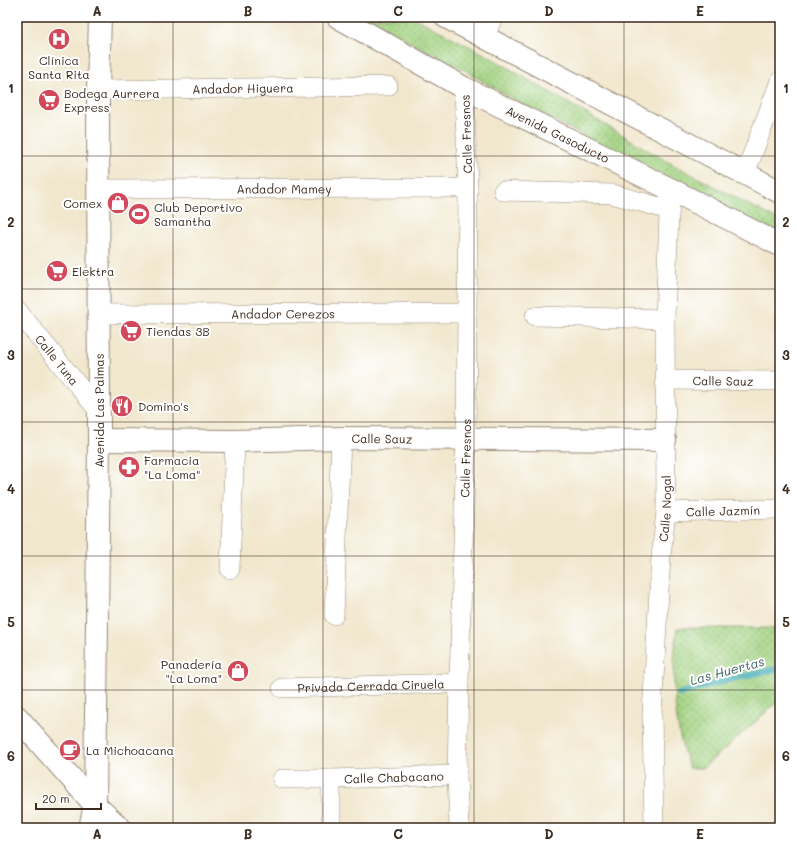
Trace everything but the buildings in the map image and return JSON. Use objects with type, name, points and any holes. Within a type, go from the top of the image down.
[{"type":"street","name":"Avenida Gasoducto","points":[[338,17],[464,88],[670,189],[780,245]]},
{"type":"street","points":[[446,17],[780,192]]},
{"type":"street","points":[[484,37],[493,17]]},
{"type":"street","name":"Avenida Las Palmas","points":[[90,828],[95,805],[99,440],[99,189],[96,21]]},
{"type":"street","points":[[745,174],[780,81]]},
{"type":"street","name":"Andador Higuera","points":[[98,90],[388,86]]},
{"type":"street","name":"Calle Fresnos","points":[[459,828],[457,775],[466,439],[468,188],[464,88]]},
{"type":"street","name":"Andador Mamey","points":[[99,189],[468,188]]},
{"type":"street","name":"Calle Nogal","points":[[654,828],[652,713],[661,556],[666,512],[665,319],[670,189]]},
{"type":"street","points":[[503,191],[612,194],[670,210]]},
{"type":"street","name":"Calle Tuna","points":[[17,310],[98,410]]},
{"type":"street","name":"Andador Cerezos","points":[[99,314],[467,313]]},
{"type":"street","points":[[535,316],[665,319]]},
{"type":"street","name":"Calle Sauz","points":[[666,380],[780,381]]},
{"type":"street","points":[[334,615],[341,438]]},
{"type":"street","name":"Calle Sauz","points":[[99,440],[235,441],[341,438],[665,440]]},
{"type":"street","points":[[230,569],[235,441]]},
{"type":"street","name":"Calle Jazmín","points":[[666,512],[780,509]]},
{"type":"street","name":"Privada Cerrada Ciruela","points":[[282,688],[459,683]]},
{"type":"street","points":[[17,717],[95,805],[120,828]]},
{"type":"street","name":"Calle Chabacano","points":[[282,779],[457,775]]},
{"type":"street","points":[[331,779],[331,828]]},
{"type":"green space","points":[[367,17],[413,17],[490,57],[670,163],[780,221],[780,236],[521,104],[461,68],[400,37]]},
{"type":"green space","points":[[677,628],[780,628],[780,700],[703,768],[689,768],[680,734],[674,682]]},
{"type":"waterway","name":"Las Huertas","points":[[679,694],[723,681],[780,668]]},
{"type":"place","name":"Clínica Santa Rita","points":[[59,39]]},
{"type":"place","name":"Bodega Aurrera Express","points":[[49,100]]},
{"type":"place","name":"Comex","points":[[118,203]]},
{"type":"place","name":"Club Deportivo Samantha","points":[[139,214]]},
{"type":"place","name":"Elektra","points":[[57,271]]},
{"type":"place","name":"Tiendas 3B","points":[[131,331]]},
{"type":"place","name":"Domino's","points":[[122,406]]},
{"type":"place","name":"Farmacia \"La Loma\"","points":[[129,467]]},
{"type":"place","name":"Panadería \"La Loma\"","points":[[238,671]]},
{"type":"place","name":"La Michoacana","points":[[70,750]]}]
